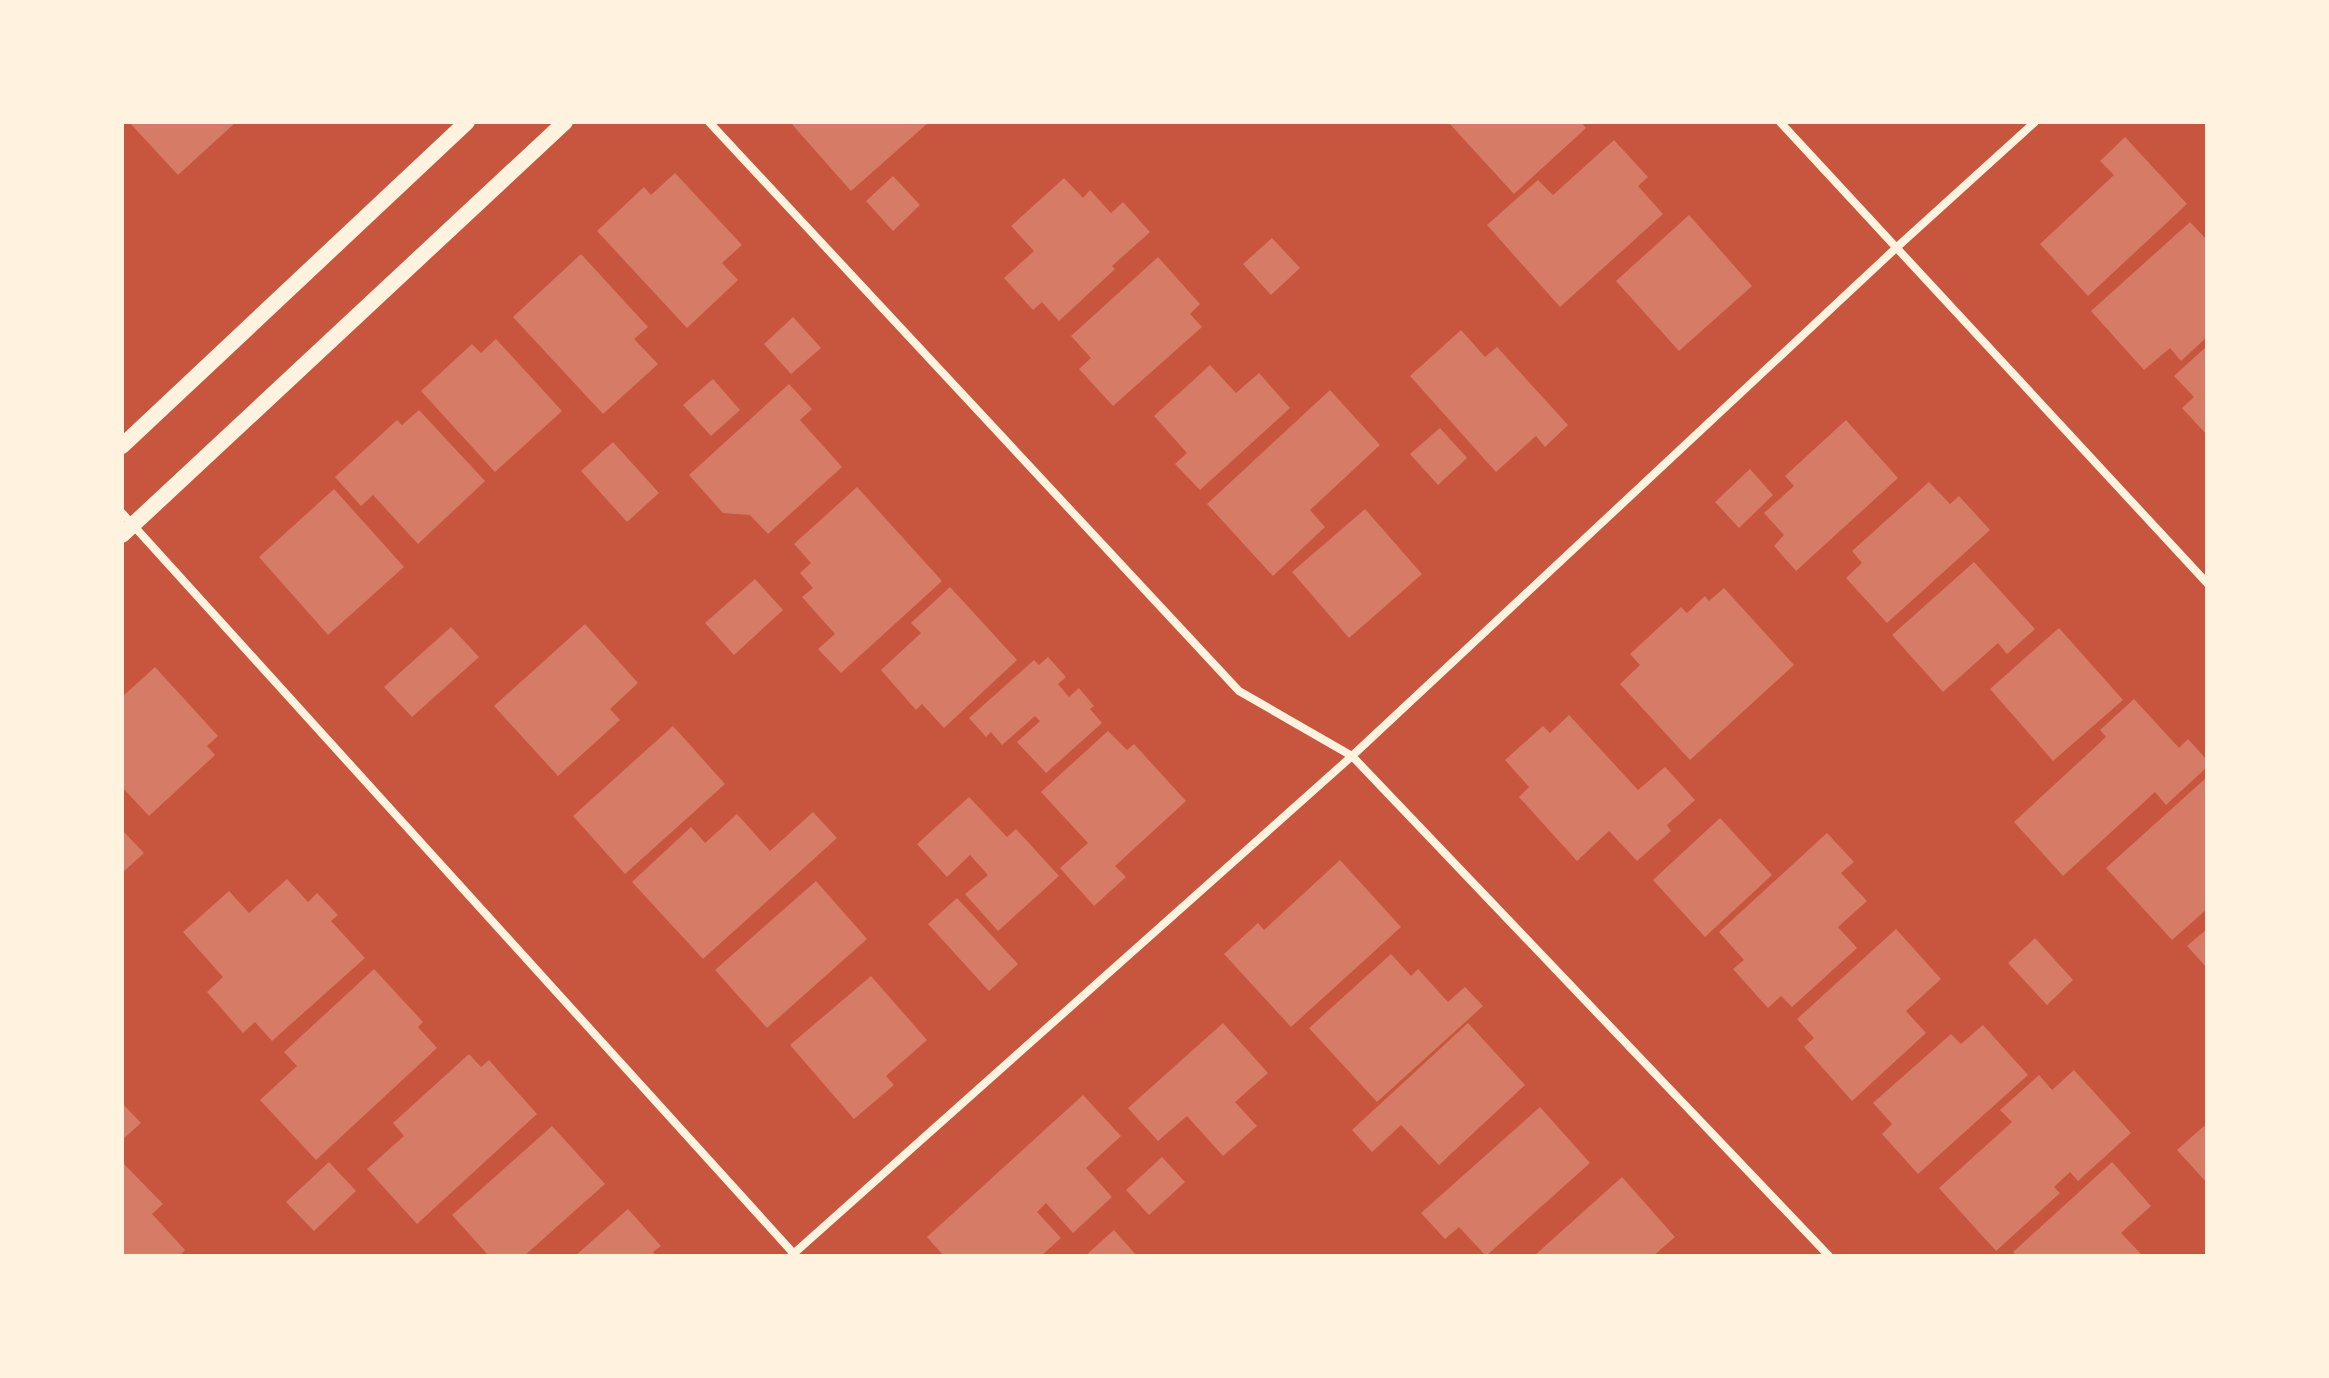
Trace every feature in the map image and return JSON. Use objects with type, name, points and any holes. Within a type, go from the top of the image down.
[{"type":"main road","points":[[122,446],[467,122]]},
{"type":"main road","points":[[126,524],[565,122]]},
{"type":"street","points":[[709,122],[1239,691],[1352,756],[1829,1256]]},
{"type":"street","points":[[1780,122],[2207,583]]},
{"type":"street","points":[[126,524],[793,1255],[1352,756],[2035,122]]},
{"type":"building","points":[[129,122],[236,122],[178,175]]},
{"type":"building","points":[[790,122],[929,122],[851,191]]},
{"type":"building","points":[[1448,122],[1581,122],[1586,128],[1514,194]]},
{"type":"building","points":[[2125,137],[2187,204],[2088,296],[2040,244],[2114,175],[2100,161]]},
{"type":"building","points":[[1614,140],[1648,177],[1638,186],[1663,214],[1560,307],[1487,225],[1538,180],[1553,195]]},
{"type":"building","points":[[675,173],[742,245],[722,263],[738,280],[687,328],[597,231],[644,187],[651,195]]},
{"type":"building","points":[[893,176],[920,205],[893,231],[866,201]]},
{"type":"building","points":[[1064,178],[1083,198],[1090,190],[1111,213],[1123,202],[1150,232],[1059,321],[1042,302],[1033,310],[1004,278],[1034,251],[1011,226]]},
{"type":"building","points":[[1689,215],[1752,286],[1679,351],[1616,281]]},
{"type":"building","points":[[2190,222],[2207,240],[2207,337],[2181,361],[2170,348],[2144,370],[2091,311]]},
{"type":"building","points":[[1272,238],[1300,268],[1271,295],[1243,264]]},
{"type":"building","points":[[581,254],[648,327],[634,339],[658,364],[603,414],[513,317]]},
{"type":"building","points":[[1158,257],[1200,304],[1190,314],[1202,327],[1113,406],[1079,369],[1091,358],[1071,336]]},
{"type":"building","points":[[793,317],[821,348],[791,374],[764,344]]},
{"type":"building","points":[[1461,330],[1485,357],[1497,347],[1568,425],[1545,447],[1536,436],[1496,472],[1410,376]]},
{"type":"building","points":[[496,339],[562,411],[495,472],[421,391],[472,344],[481,353]]},
{"type":"building","points":[[2207,346],[2207,435],[2182,408],[2194,397],[2174,376]]},
{"type":"building","points":[[1210,365],[1236,393],[1259,373],[1290,408],[1200,490],[1175,464],[1187,453],[1154,416]]},
{"type":"building","points":[[713,379],[740,410],[711,436],[683,405]]},
{"type":"building","points":[[789,384],[812,409],[800,420],[842,467],[768,534],[750,515],[723,513],[689,475]]},
{"type":"building","points":[[1330,390],[1380,445],[1310,510],[1325,527],[1273,576],[1207,504]]},
{"type":"building","points":[[419,410],[485,481],[418,544],[373,495],[361,506],[335,477],[397,420],[402,425]]},
{"type":"building","points":[[1846,420],[1898,478],[1796,571],[1774,546],[1784,535],[1764,513],[1794,486],[1785,476]]},
{"type":"building","points":[[1440,428],[1467,458],[1438,485],[1410,454]]},
{"type":"building","points":[[613,442],[659,493],[627,522],[581,471]]},
{"type":"building","points":[[1750,469],[1773,495],[1739,528],[1715,502]]},
{"type":"building","points":[[1929,482],[1950,504],[1959,496],[1990,530],[1887,623],[1846,578],[1862,563],[1852,551]]},
{"type":"building","points":[[857,487],[942,581],[841,673],[818,649],[835,634],[802,597],[813,588],[800,573],[811,563],[794,544]]},
{"type":"building","points":[[334,489],[404,567],[328,635],[259,557]]},
{"type":"building","points":[[1365,509],[1422,574],[1349,638],[1292,572]]},
{"type":"building","points":[[1974,562],[2035,629],[2007,654],[1998,643],[1943,692],[1892,635]]},
{"type":"building","points":[[755,579],[783,610],[734,655],[705,623]]},
{"type":"building","points":[[950,587],[1017,660],[944,728],[922,704],[916,710],[881,670],[921,633],[911,623]]},
{"type":"building","points":[[1724,588],[1794,665],[1690,760],[1620,684],[1640,665],[1630,654],[1681,607],[1687,613],[1705,596],[1709,601]]},
{"type":"building","points":[[585,624],[638,683],[610,709],[620,720],[558,776],[494,706]]},
{"type":"building","points":[[451,627],[479,657],[412,717],[384,687]]},
{"type":"building","points":[[2059,628],[2123,700],[2053,761],[1990,689]]},
{"type":"building","points":[[1048,657],[1066,677],[1058,684],[1069,697],[1079,688],[1094,706],[1090,709],[1102,723],[1046,773],[1017,742],[1040,721],[1035,716],[1002,745],[991,732],[986,737],[969,718],[1034,660],[1039,665]]},
{"type":"building","points":[[155,667],[218,736],[207,746],[215,755],[149,816],[122,787],[122,697]]},
{"type":"building","points":[[2134,699],[2179,748],[2188,739],[2207,760],[2207,767],[2166,805],[2155,792],[2063,876],[2014,822],[2106,737],[2100,730]]},
{"type":"building","points":[[1569,715],[1638,790],[1665,767],[1695,800],[1667,825],[1671,831],[1637,861],[1609,831],[1577,861],[1519,797],[1529,787],[1505,760],[1543,726],[1550,733]]},
{"type":"building","points":[[673,726],[725,784],[625,874],[573,816]]},
{"type":"building","points":[[1108,731],[1127,750],[1134,744],[1186,801],[1115,866],[1126,877],[1094,906],[1060,868],[1088,843],[1041,792]]},
{"type":"building","points":[[2207,777],[2207,909],[2172,940],[2106,868]]},
{"type":"building","points":[[969,797],[1007,837],[1016,829],[1059,876],[998,931],[965,894],[988,875],[970,855],[947,877],[917,844]]},
{"type":"building","points":[[813,812],[837,838],[703,959],[632,882],[691,827],[705,843],[737,814],[770,851]]},
{"type":"building","points":[[1720,818],[1772,875],[1705,937],[1653,880]]},
{"type":"building","points":[[122,830],[144,853],[122,873]]},
{"type":"building","points":[[1827,833],[1854,862],[1841,873],[1867,901],[1838,927],[1857,948],[1792,1007],[1781,996],[1768,1008],[1733,969],[1744,960],[1719,932]]},
{"type":"building","points":[[1340,860],[1401,927],[1291,1027],[1224,954],[1258,923],[1264,930]]},
{"type":"building","points":[[287,879],[308,902],[317,893],[338,915],[331,921],[365,958],[272,1041],[255,1022],[243,1033],[207,992],[223,977],[183,932],[229,891],[249,913]]},
{"type":"building","points":[[816,881],[867,939],[767,1028],[715,970]]},
{"type":"building","points":[[957,898],[1018,964],[989,991],[928,924]]},
{"type":"building","points":[[1896,929],[1941,979],[1906,1011],[1926,1033],[1852,1101],[1804,1047],[1814,1038],[1797,1019]]},
{"type":"building","points":[[2207,929],[2207,968],[2187,946]]},
{"type":"building","points":[[2035,938],[2073,980],[2047,1005],[2008,963]]},
{"type":"building","points":[[1391,954],[1411,976],[1418,969],[1448,1002],[1465,987],[1483,1006],[1377,1102],[1309,1028]]},
{"type":"building","points":[[374,969],[423,1022],[418,1027],[437,1048],[316,1160],[260,1100],[297,1066],[284,1052]]},
{"type":"building","points":[[871,976],[927,1040],[886,1076],[894,1085],[854,1119],[790,1045]]},
{"type":"building","points":[[1223,1023],[1268,1073],[1235,1102],[1257,1126],[1223,1156],[1187,1116],[1158,1141],[1128,1108]]},
{"type":"building","points":[[1468,1023],[1525,1085],[1439,1165],[1401,1125],[1372,1152],[1352,1130]]},
{"type":"building","points":[[1983,1025],[2028,1075],[1918,1174],[1882,1134],[1892,1124],[1873,1103],[1951,1034],[1961,1044]]},
{"type":"building","points":[[469,1054],[481,1067],[489,1060],[537,1114],[417,1224],[367,1169],[404,1136],[393,1123]]},
{"type":"building","points":[[2074,1070],[2131,1133],[2078,1181],[2070,1172],[2054,1187],[2060,1193],[1996,1251],[1939,1188],[2012,1122],[2000,1110],[2039,1075],[2052,1090]]},
{"type":"building","points":[[1083,1095],[1121,1136],[1086,1168],[1112,1197],[1073,1233],[1046,1203],[1037,1212],[1061,1238],[1041,1256],[944,1256],[927,1237]]},
{"type":"building","points":[[122,1103],[141,1123],[122,1140]]},
{"type":"building","points":[[1540,1107],[1590,1163],[1486,1256],[1459,1227],[1445,1239],[1421,1213]]},
{"type":"building","points":[[552,1126],[605,1184],[524,1256],[489,1256],[452,1215]]},
{"type":"building","points":[[2204,1126],[2207,1129],[2207,1183],[2177,1150]]},
{"type":"building","points":[[1162,1157],[1185,1182],[1149,1215],[1126,1190]]},
{"type":"building","points":[[122,1162],[163,1204],[152,1214],[185,1250],[179,1256],[122,1256]]},
{"type":"building","points":[[329,1162],[356,1191],[314,1231],[286,1202]]},
{"type":"building","points":[[2112,1162],[2151,1206],[2121,1233],[2141,1254],[2139,1256],[2017,1256],[2013,1252]]},
{"type":"building","points":[[1622,1177],[1675,1237],[1653,1256],[1534,1256]]},
{"type":"building","points":[[628,1209],[661,1246],[653,1252],[656,1256],[575,1256]]},
{"type":"building","points":[[1114,1230],[1137,1256],[1085,1256]]}]
